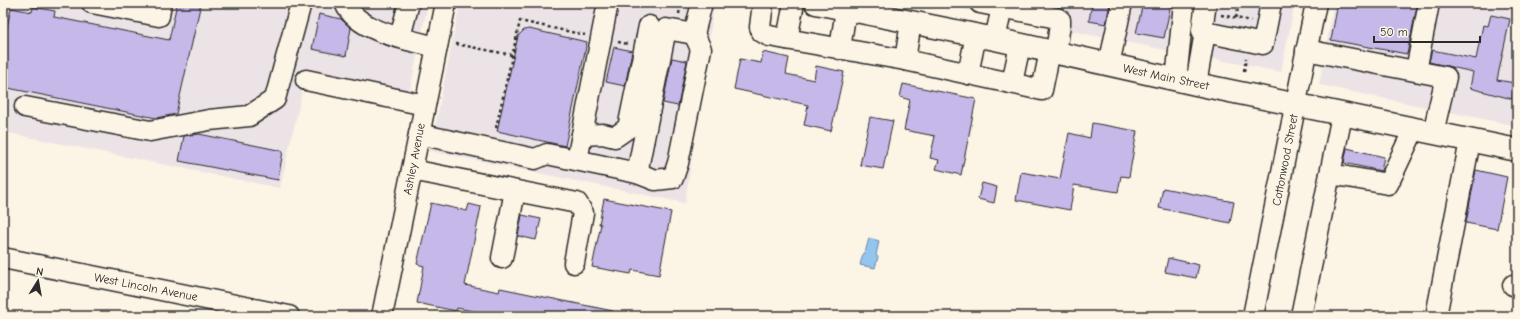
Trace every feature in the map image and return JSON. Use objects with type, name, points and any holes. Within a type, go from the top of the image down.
[{"type":"main road","name":"West Main Street","points":[[816,3],[986,37],[1186,82],[1517,150]]},
{"type":"street","points":[[92,3],[159,16],[161,3]]},
{"type":"street","points":[[24,106],[150,132],[209,120],[248,116],[275,99],[301,3]]},
{"type":"street","points":[[345,3],[348,10],[365,24],[384,33],[437,47]]},
{"type":"street","points":[[400,37],[409,3]]},
{"type":"street","name":"Ashley Avenue","points":[[382,316],[446,3]]},
{"type":"street","points":[[577,160],[608,3]]},
{"type":"street","points":[[419,134],[535,159],[547,154],[637,173],[655,180],[673,178],[678,162],[701,49],[694,34],[702,3]]},
{"type":"street","points":[[763,3],[760,28],[762,32],[769,36],[905,60],[1042,90],[1060,20],[1034,8],[980,3]]},
{"type":"street","points":[[788,39],[794,3]]},
{"type":"street","points":[[1108,65],[1122,3]]},
{"type":"street","points":[[1184,3],[1186,82]]},
{"type":"street","points":[[1206,3],[1202,30],[1205,32],[1263,44],[1271,3]]},
{"type":"street","name":"Cottonwood Street","points":[[1253,316],[1316,3]]},
{"type":"street","points":[[1416,71],[1429,3]]},
{"type":"street","points":[[968,74],[1002,5]]},
{"type":"street","points":[[840,49],[846,9]]},
{"type":"street","points":[[905,60],[911,22]]},
{"type":"street","points":[[582,135],[603,134],[615,137],[628,128],[649,26]]},
{"type":"street","points":[[637,173],[666,29],[694,34]]},
{"type":"street","points":[[1186,82],[1205,32]]},
{"type":"street","points":[[1012,84],[1020,45]]},
{"type":"street","points":[[1306,50],[1446,77],[1424,131],[1388,184],[1330,174]]},
{"type":"street","points":[[306,80],[425,105]]},
{"type":"street","points":[[1301,316],[1342,114]]},
{"type":"street","points":[[1436,316],[1470,141]]},
{"type":"street","points":[[412,170],[577,203],[583,213],[574,263]]},
{"type":"street","points":[[502,258],[516,191]]},
{"type":"street","name":"West Lincoln Avenue","points":[[3,258],[289,316]]},
{"type":"path","points":[[1236,18],[1239,3]]},
{"type":"path","points":[[456,44],[512,55]]},
{"type":"shaded area","points":[[3,3],[428,3],[406,110],[303,88],[280,188],[3,132]]},
{"type":"shaded area","points":[[460,3],[700,3],[714,6],[685,203],[430,151]]},
{"type":"shaded area","points":[[931,3],[1196,3],[1186,54]]},
{"type":"shaded area","points":[[1199,3],[1295,3],[1281,72],[1189,54]]},
{"type":"shaded area","points":[[1334,3],[1517,3],[1517,126],[1319,85]]},
{"type":"water","points":[[869,238],[879,241],[876,255],[878,257],[875,268],[860,265]]},
{"type":"building","points":[[177,3],[201,3],[176,114],[156,118],[3,87],[3,47],[11,8],[32,12],[33,7],[55,11],[54,17],[169,40]]},
{"type":"building","points":[[1092,3],[1110,3],[1106,24],[1089,21]]},
{"type":"building","points":[[1143,3],[1171,3],[1164,38],[1136,33]]},
{"type":"building","points":[[1338,3],[1403,3],[1417,6],[1407,54],[1331,40]]},
{"type":"building","points":[[319,14],[341,19],[351,28],[346,56],[312,49]]},
{"type":"building","points":[[1491,15],[1510,19],[1497,80],[1515,83],[1512,99],[1470,88],[1473,72],[1429,62],[1432,50],[1476,59],[1483,25],[1488,26]]},
{"type":"building","points":[[529,29],[587,42],[565,146],[497,131],[518,36],[524,30]]},
{"type":"building","points":[[614,47],[632,51],[625,86],[606,82]]},
{"type":"building","points":[[763,52],[789,58],[786,74],[814,80],[816,66],[844,72],[831,131],[804,125],[808,105],[734,89],[740,59],[761,63]]},
{"type":"building","points":[[672,58],[687,61],[678,106],[663,103]]},
{"type":"building","points":[[903,84],[976,99],[961,175],[936,169],[939,160],[930,158],[935,136],[904,130],[910,100],[900,97]]},
{"type":"building","points":[[870,117],[893,121],[883,169],[860,165]]},
{"type":"building","points":[[1092,123],[1137,131],[1129,177],[1121,176],[1118,192],[1074,185],[1070,210],[1016,200],[1021,172],[1060,179],[1069,133],[1090,138]]},
{"type":"building","points":[[199,134],[283,151],[278,180],[179,161],[184,136]]},
{"type":"building","points":[[1347,148],[1384,157],[1381,171],[1344,163]]},
{"type":"building","points":[[1476,170],[1507,177],[1497,229],[1466,223]]},
{"type":"building","points":[[982,183],[997,187],[994,203],[978,199]]},
{"type":"building","points":[[1163,188],[1234,202],[1230,223],[1159,208]]},
{"type":"building","points":[[604,199],[671,212],[659,275],[632,270],[631,274],[592,267],[601,224],[599,224]]},
{"type":"building","points":[[431,203],[467,211],[469,204],[481,207],[465,285],[499,292],[500,288],[613,311],[612,316],[499,316],[457,308],[456,311],[417,303],[424,266],[417,264]]},
{"type":"building","points":[[522,215],[541,219],[536,240],[518,236]]},
{"type":"building","points":[[1168,258],[1199,265],[1196,278],[1165,272]]}]
